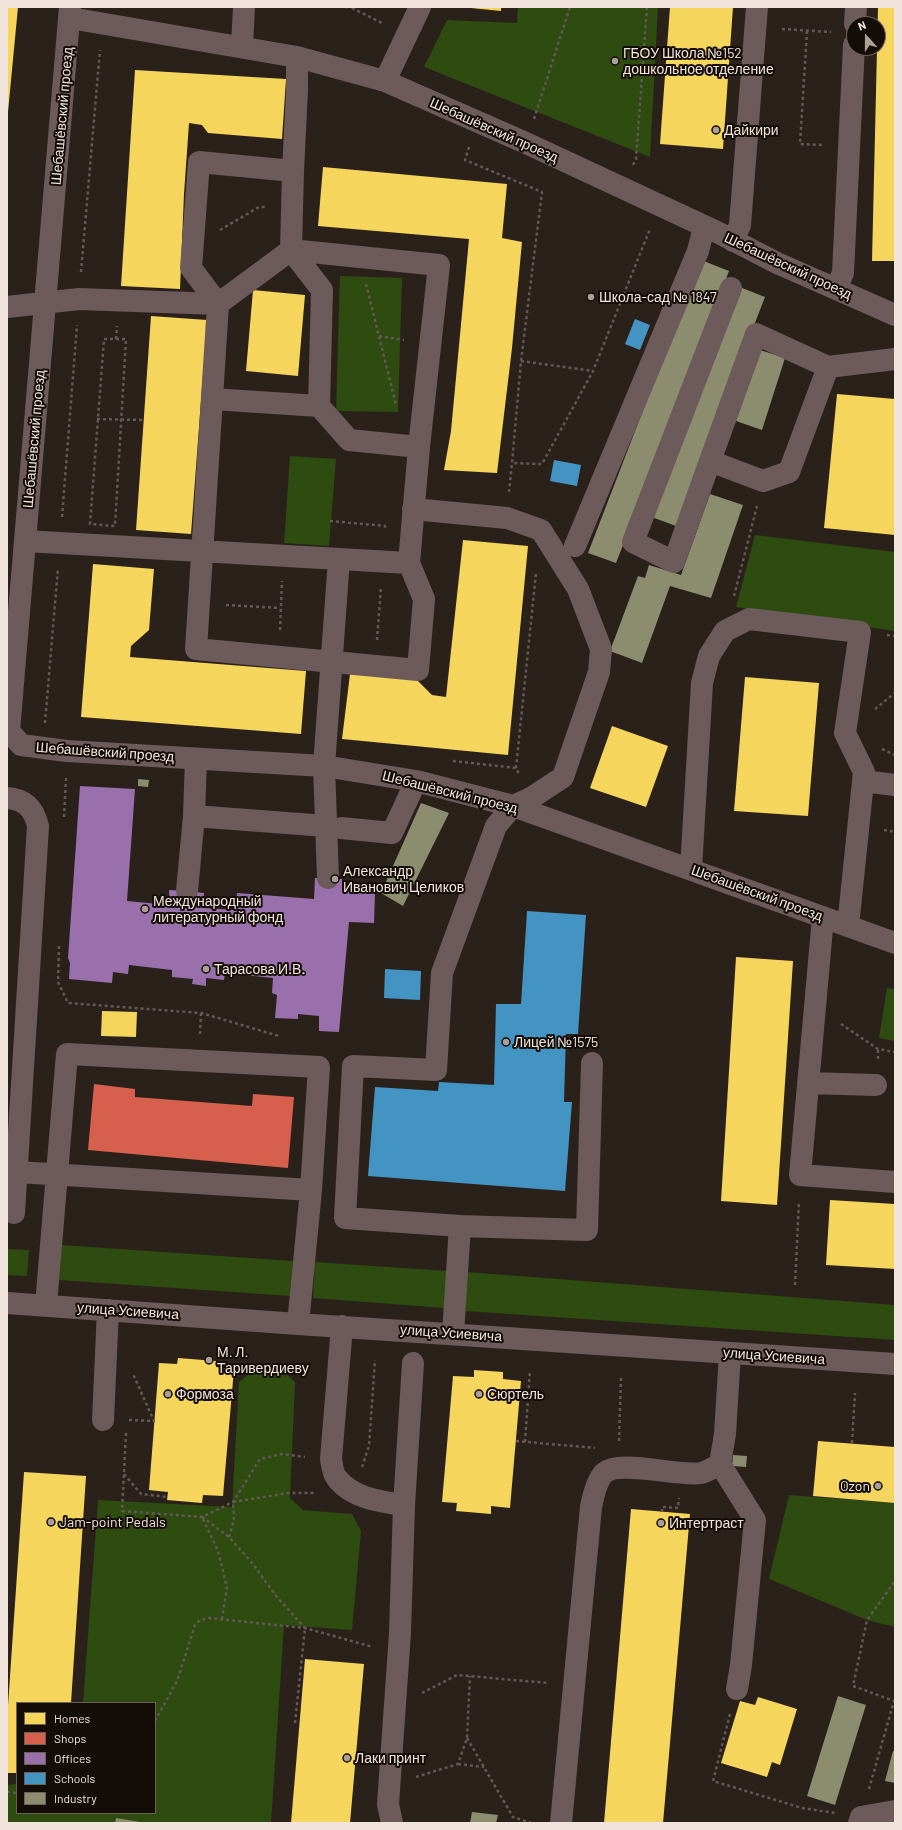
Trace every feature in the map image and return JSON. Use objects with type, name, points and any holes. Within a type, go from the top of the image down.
[{"type":"street","points":[[242,46],[244,7]]},
{"type":"street","points":[[385,82],[420,7]]},
{"type":"street","points":[[733,241],[740,225],[757,7]]},
{"type":"street","name":"Шебашёвский проезд","points":[[895,315],[733,241],[526,143],[385,82],[297,57],[70,13],[8,732],[21,745],[67,751],[324,766],[416,781],[522,802],[691,869],[895,942]]},
{"type":"street","points":[[836,289],[843,273],[849,147],[849,56]]},
{"type":"street","points":[[297,57],[298,91],[293,171],[291,250],[322,290],[319,406],[349,440],[419,447]]},
{"type":"street","points":[[7,307],[45,304],[79,299],[218,304],[291,250],[439,265],[419,447],[410,563],[424,599],[418,670],[196,649],[218,304],[191,268],[199,162],[293,171]]},
{"type":"street","points":[[575,546],[698,251],[704,227]]},
{"type":"street","points":[[731,288],[633,542],[674,562],[756,334],[828,367],[895,359]]},
{"type":"street","points":[[710,461],[763,480],[789,472],[828,367]]},
{"type":"street","points":[[212,399],[319,406]]},
{"type":"street","points":[[413,509],[507,518],[541,530],[578,589],[600,649],[599,672],[563,777],[522,802],[496,826],[442,973],[436,1070],[353,1066],[345,1218],[460,1226],[587,1230],[592,1063]]},
{"type":"street","points":[[25,541],[410,563]]},
{"type":"street","points":[[328,878],[334,827],[324,766],[340,559]]},
{"type":"street","points":[[691,869],[702,683],[709,656],[725,631],[748,619],[860,632],[845,733],[864,772],[848,926]]},
{"type":"street","points":[[187,891],[194,816],[196,759]]},
{"type":"street","points":[[863,780],[895,785]]},
{"type":"street","points":[[194,816],[334,827],[392,834],[416,781]]},
{"type":"street","points":[[7,798],[24,802],[31,808],[38,826],[16,1021],[17,1172],[14,1213]]},
{"type":"street","points":[[823,917],[800,1174],[895,1182]]},
{"type":"street","points":[[46,1305],[67,1054],[318,1066],[311,1190],[298,1324]]},
{"type":"street","points":[[808,1083],[876,1085]]},
{"type":"street","points":[[17,1172],[311,1190]]},
{"type":"street","points":[[453,1334],[460,1226]]},
{"type":"street","name":"улица Усиевича","points":[[7,1303],[895,1364]]},
{"type":"street","points":[[102,1420],[108,1310]]},
{"type":"street","points":[[342,1326],[331,1459],[335,1477],[354,1493],[379,1501],[404,1505]]},
{"type":"street","points":[[730,1352],[725,1434],[720,1464],[755,1520],[741,1665],[736,1689]]},
{"type":"street","points":[[392,1823],[388,1804],[398,1655],[404,1505],[413,1363]]},
{"type":"street","points":[[561,1823],[591,1507],[594,1492],[604,1473],[620,1467],[679,1474],[702,1473],[720,1464]]},
{"type":"street","points":[[860,1820],[895,1811]]},
{"type":"path","points":[[345,7],[352,7],[406,36]]},
{"type":"path","points":[[532,125],[570,7]]},
{"type":"path","points":[[632,166],[636,159],[647,7]]},
{"type":"path","points":[[755,28],[846,34]]},
{"type":"path","points":[[807,31],[800,144],[849,147]]},
{"type":"path","points":[[45,727],[100,47]]},
{"type":"path","points":[[472,141],[465,160],[542,192],[521,361],[512,463],[542,464],[594,371],[650,228]]},
{"type":"path","points":[[194,229],[218,231],[259,207],[292,208]]},
{"type":"path","points":[[362,257],[364,277],[398,412]]},
{"type":"path","points":[[104,339],[126,340],[115,526],[90,524],[97,419],[104,339]]},
{"type":"path","points":[[521,361],[594,371]]},
{"type":"path","points":[[97,419],[144,420]]},
{"type":"path","points":[[725,631],[763,480]]},
{"type":"path","points":[[330,521],[385,526],[375,666]]},
{"type":"path","points":[[280,657],[280,608],[284,556]]},
{"type":"path","points":[[522,802],[516,768],[537,569]]},
{"type":"path","points":[[199,603],[280,608]]},
{"type":"path","points":[[447,761],[516,768]]},
{"type":"path","points":[[68,1003],[201,1012],[279,1036],[278,1064]]},
{"type":"path","points":[[816,1007],[878,1049],[895,1052]]},
{"type":"path","points":[[795,1285],[800,1174]]},
{"type":"path","points":[[127,1413],[122,1511],[202,1517],[234,1502],[288,1493],[354,1493],[369,1446],[375,1360]]},
{"type":"path","points":[[525,1442],[530,1370]]},
{"type":"path","points":[[102,1420],[154,1421],[132,1373]]},
{"type":"path","points":[[619,1442],[621,1377]]},
{"type":"path","points":[[852,1443],[855,1393]]},
{"type":"path","points":[[516,1441],[598,1448]]},
{"type":"path","points":[[229,1537],[234,1520],[234,1502],[260,1459],[282,1454],[331,1459]]},
{"type":"path","points":[[124,1473],[141,1494],[168,1497]]},
{"type":"path","points":[[662,1512],[662,1506],[671,1508]]},
{"type":"path","points":[[202,1517],[229,1537],[253,1564],[276,1596],[305,1628],[295,1723]]},
{"type":"path","points":[[202,1517],[218,1551],[227,1588],[222,1619]]},
{"type":"path","points":[[736,1689],[713,1781],[802,1808],[860,1820],[894,1701],[853,1686],[867,1620],[895,1581]]},
{"type":"path","points":[[156,1719],[177,1681],[195,1624],[200,1620],[209,1618],[305,1628],[398,1655]]},
{"type":"path","points":[[395,1706],[457,1675],[574,1686]]},
{"type":"path","points":[[458,1764],[467,1738],[470,1676]]},
{"type":"path","points":[[467,1738],[513,1817],[531,1823]]},
{"type":"path","points":[[389,1785],[458,1764],[484,1768]]},
{"type":"green space","points":[[518,7],[658,7],[650,157],[424,67],[447,20],[517,23]]},
{"type":"green space","points":[[340,276],[402,278],[398,412],[336,411]]},
{"type":"green space","points":[[290,456],[336,459],[329,546],[284,543]]},
{"type":"green space","points":[[755,535],[895,552],[895,631],[736,607]]},
{"type":"green space","points":[[887,988],[895,989],[895,1041],[879,1038]]},
{"type":"green space","points":[[62,1245],[293,1261],[290,1296],[59,1280]]},
{"type":"green space","points":[[7,1249],[29,1250],[27,1276],[7,1275]]},
{"type":"green space","points":[[315,1262],[447,1271],[444,1308],[313,1298]]},
{"type":"green space","points":[[467,1272],[895,1305],[895,1340],[465,1311]]},
{"type":"green space","points":[[285,1373],[295,1382],[290,1498],[303,1510],[352,1514],[361,1531],[352,1630],[284,1625],[271,1823],[7,1823],[7,1785],[16,1784],[16,1814],[156,1814],[156,1702],[83,1702],[98,1500],[232,1507],[239,1382],[249,1374]]},
{"type":"green space","points":[[789,1495],[895,1503],[895,1627],[867,1620],[769,1579]]},
{"type":"building: Homes","points":[[7,7],[18,7],[8,112],[7,112]]},
{"type":"building: Homes","points":[[461,7],[501,7],[501,11]]},
{"type":"building: Homes","points":[[670,7],[733,7],[723,149],[660,144]]},
{"type":"building: Homes","points":[[878,7],[895,7],[895,261],[872,261],[877,56],[886,56],[886,16],[878,16]]},
{"type":"building: Homes","points":[[135,70],[286,79],[282,139],[208,133],[202,125],[189,123],[180,289],[121,286]]},
{"type":"building: Homes","points":[[323,167],[507,184],[502,238],[522,242],[512,348],[497,473],[444,470],[451,431],[469,239],[318,226]]},
{"type":"building: Homes","points":[[253,290],[305,295],[298,376],[246,371]]},
{"type":"building: Homes","points":[[151,316],[207,320],[191,534],[136,530]]},
{"type":"building: Homes","points":[[837,394],[895,399],[895,535],[824,528]]},
{"type":"building: Homes","points":[[463,540],[528,546],[508,755],[342,739],[350,674],[417,680],[432,695],[446,697]]},
{"type":"building: Homes","points":[[93,564],[154,569],[149,630],[131,646],[130,657],[306,671],[301,734],[81,717]]},
{"type":"building: Homes","points":[[745,677],[819,683],[808,816],[734,811]]},
{"type":"building: Homes","points":[[612,726],[668,746],[646,807],[590,788]]},
{"type":"building: Homes","points":[[736,957],[793,961],[777,1205],[721,1201]]},
{"type":"building: Homes","points":[[102,1011],[137,1012],[136,1037],[101,1036]]},
{"type":"building: Homes","points":[[830,1200],[895,1204],[895,1269],[826,1265]]},
{"type":"building: Homes","points":[[178,1358],[216,1361],[216,1367],[234,1369],[223,1496],[203,1495],[202,1503],[167,1500],[168,1492],[149,1490],[159,1363],[177,1364]]},
{"type":"building: Homes","points":[[474,1370],[503,1372],[503,1379],[521,1381],[510,1508],[491,1506],[491,1514],[456,1511],[457,1503],[442,1502],[453,1376],[474,1377]]},
{"type":"building: Homes","points":[[818,1441],[895,1447],[895,1503],[813,1496]]},
{"type":"building: Homes","points":[[24,1472],[86,1476],[71,1702],[16,1702],[16,1773],[7,1773],[7,1720]]},
{"type":"building: Homes","points":[[631,1509],[690,1514],[663,1823],[604,1823]]},
{"type":"building: Homes","points":[[305,1659],[364,1664],[350,1823],[291,1823]]},
{"type":"building: Homes","points":[[758,1697],[797,1709],[780,1765],[772,1762],[767,1777],[721,1763],[740,1701],[755,1705]]},
{"type":"building: Shops","points":[[94,1084],[135,1089],[135,1097],[252,1106],[253,1094],[294,1097],[288,1168],[88,1150]]},
{"type":"building: Offices","name":"Международный литературный фонд","points":[[80,786],[135,789],[127,901],[170,905],[169,890],[187,891],[204,893],[203,908],[235,910],[237,893],[314,899],[315,878],[342,879],[342,890],[375,893],[374,923],[349,922],[339,1032],[319,1031],[319,1016],[298,1014],[298,1019],[275,1018],[277,995],[272,993],[273,978],[225,973],[224,980],[206,978],[206,986],[192,984],[193,979],[172,977],[172,970],[129,965],[128,974],[113,972],[112,983],[69,979],[70,963],[68,958]]},
{"type":"building: Schools","points":[[635,319],[650,325],[640,350],[625,344]]},
{"type":"building: Schools","points":[[554,460],[581,465],[577,486],[550,481]]},
{"type":"building: Schools","points":[[527,911],[586,915],[578,1034],[566,1034],[564,1102],[572,1102],[565,1191],[368,1176],[375,1087],[438,1091],[439,1082],[494,1085],[496,1004],[521,1004]]},
{"type":"building: Schools","points":[[385,969],[421,971],[420,1000],[384,998]]},
{"type":"building: Industry","points":[[701,260],[729,271],[616,563],[588,553]]},
{"type":"building: Industry","points":[[737,286],[765,297],[676,526],[649,516]]},
{"type":"building: Industry","points":[[760,350],[785,358],[762,430],[736,421]]},
{"type":"building: Industry","points":[[710,494],[743,505],[711,598],[670,586],[642,663],[610,651],[638,576],[645,578],[649,565],[681,575]]},
{"type":"building: Industry","points":[[138,779],[149,780],[148,787],[138,786]]},
{"type":"building: Industry","points":[[421,803],[449,813],[403,906],[381,893]]},
{"type":"building: Industry","points":[[733,1455],[747,1456],[746,1467],[732,1466]]},
{"type":"building: Industry","points":[[838,1696],[866,1705],[835,1805],[807,1796]]},
{"type":"building: Industry","points":[[893,1751],[895,1752],[895,1783],[885,1781]]},
{"type":"building: Industry","points":[[472,1812],[498,1815],[496,1823],[470,1823]]},
{"type":"building: Industry","points":[[116,1818],[140,1822],[140,1823],[115,1823]]},
{"type":"place","name":"ГБОУ Школа №152 дошкольное отделение","points":[[615,61]]},
{"type":"place","name":"Дайкири","points":[[716,130]]},
{"type":"place","name":"Школа-сад № 1847","points":[[591,297]]},
{"type":"place","name":"Александр Иванович Целиков","points":[[335,879]]},
{"type":"place","name":"Международный литературный фонд","points":[[145,909]]},
{"type":"place","name":"Тарасова И.В.","points":[[206,969]]},
{"type":"place","name":"Лицей №1575","points":[[506,1042]]},
{"type":"place","name":"М. Л. Таривердиеву","points":[[209,1360]]},
{"type":"place","name":"Формоза","points":[[168,1394]]},
{"type":"place","name":"Сюртель","points":[[479,1394]]},
{"type":"place","name":"Ozon","points":[[878,1486]]},
{"type":"place","name":"Jam-point Pedals","points":[[51,1522]]},
{"type":"place","name":"Интертраст","points":[[661,1523]]},
{"type":"place","name":"Лаки принт","points":[[347,1758]]}]
